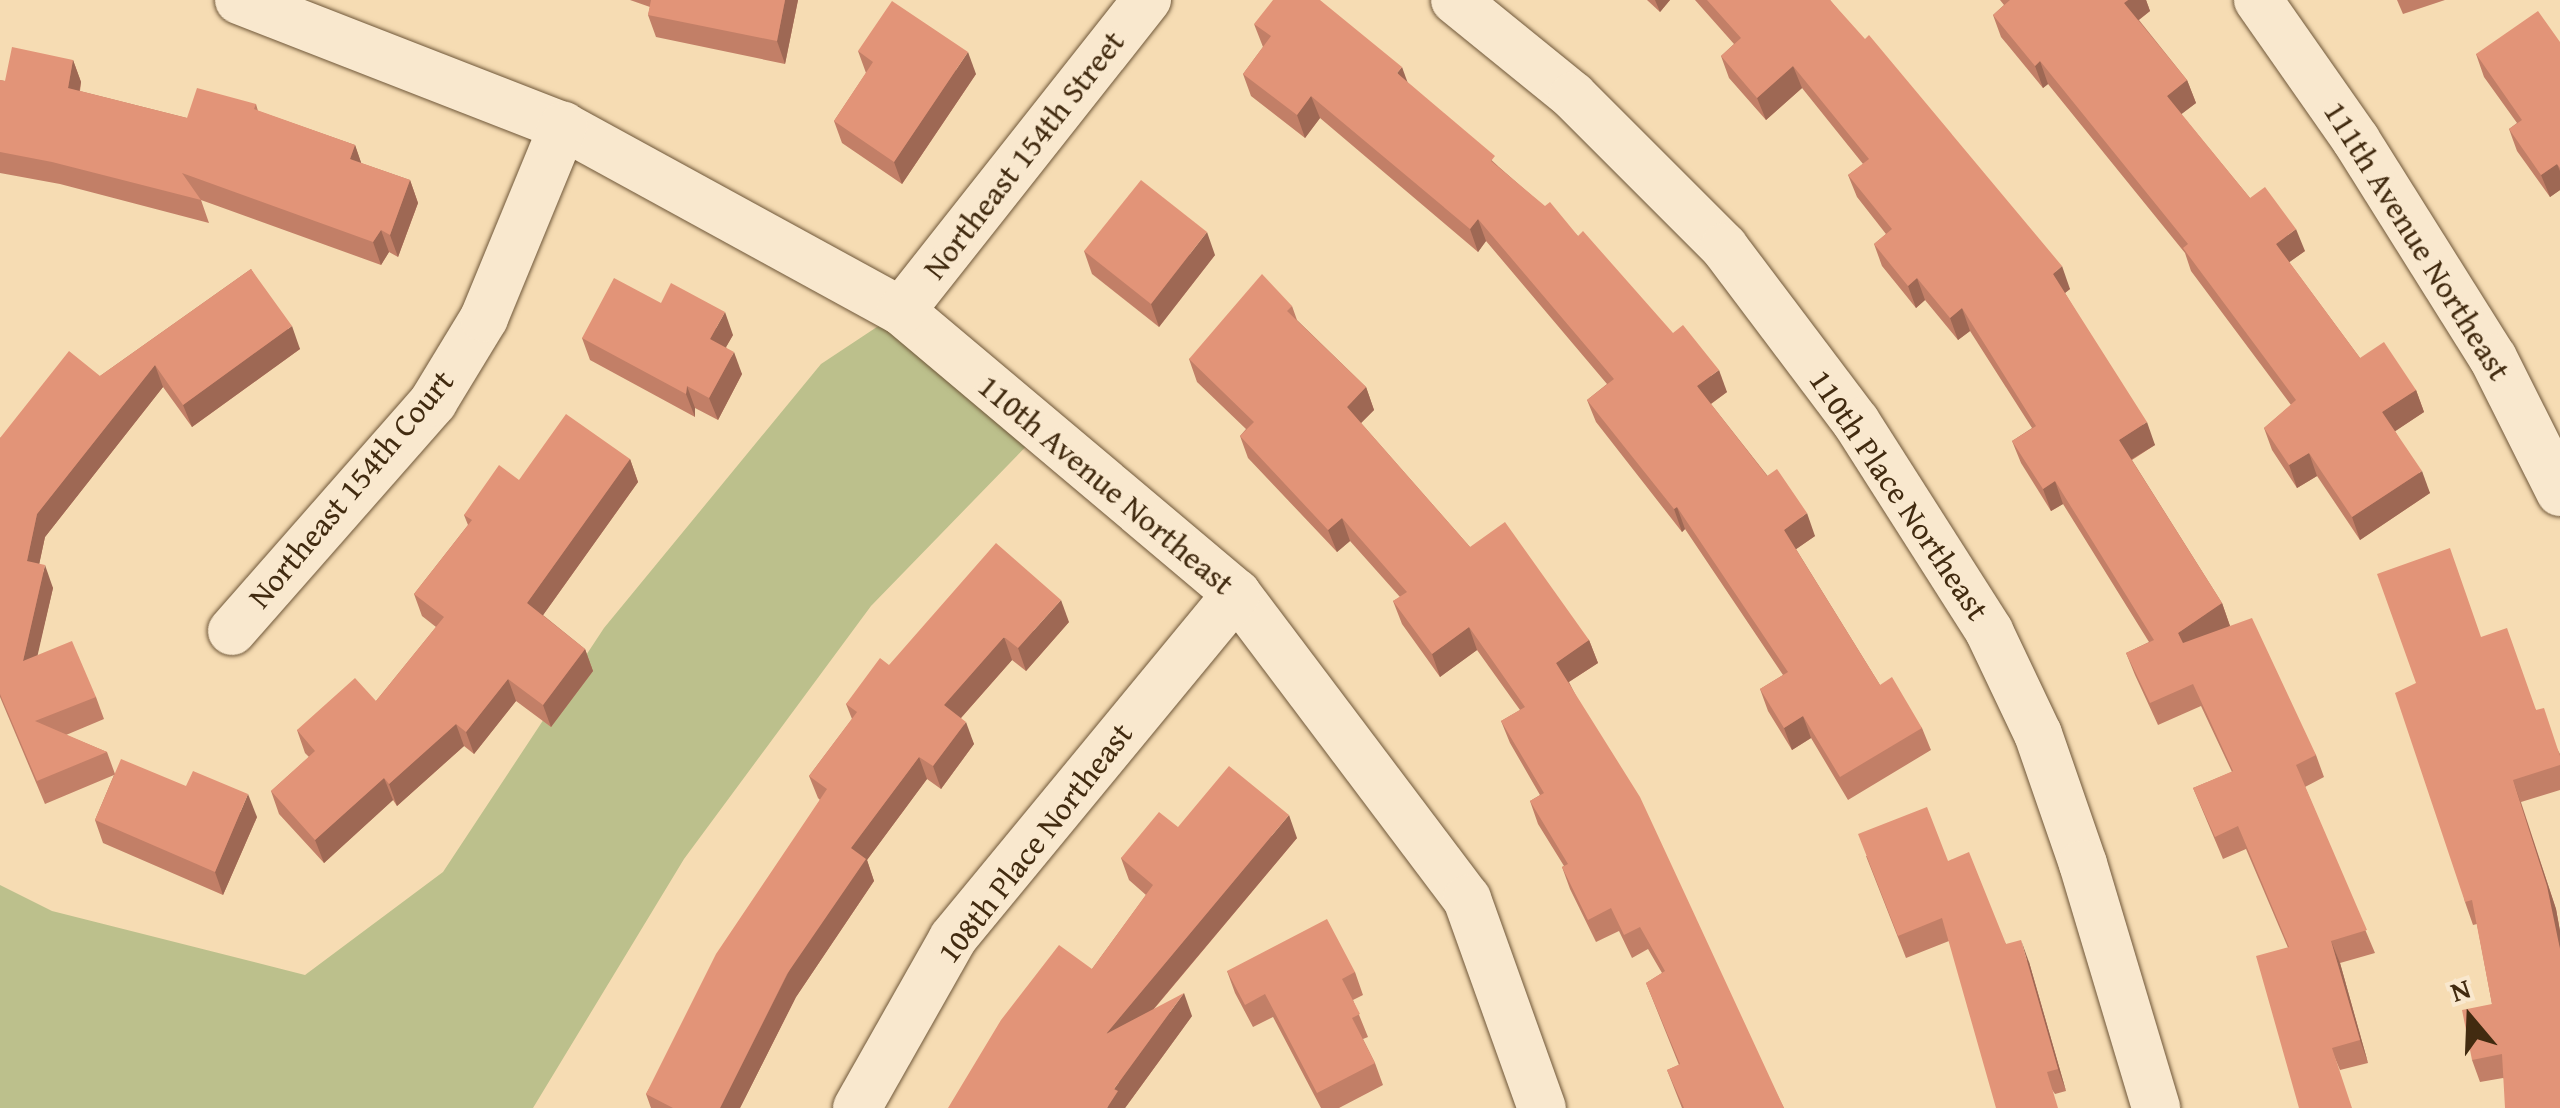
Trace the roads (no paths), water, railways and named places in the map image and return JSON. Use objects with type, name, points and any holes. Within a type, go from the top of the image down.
[{"type":"street","name":"110th Avenue Northeast","points":[[238,0],[563,126],[900,311],[1237,594],[1467,899],[1542,1108]]},
{"type":"street","name":"Northeast 154th Street","points":[[900,311],[1147,0]]},
{"type":"street","name":"110th Place Northeast","points":[[1455,0],[1573,96],[1724,247],[1856,422],[1990,630],[2038,734],[2064,808],[2156,1108]]},
{"type":"street","name":"111th Avenue Northeast","points":[[2258,0],[2356,140],[2493,358],[2560,492]]},
{"type":"street","name":"Northeast 154th Court","points":[[232,630],[433,402],[484,318],[563,126]]},
{"type":"street","name":"108th Place Northeast","points":[[857,1108],[953,938],[1237,594]]}]
